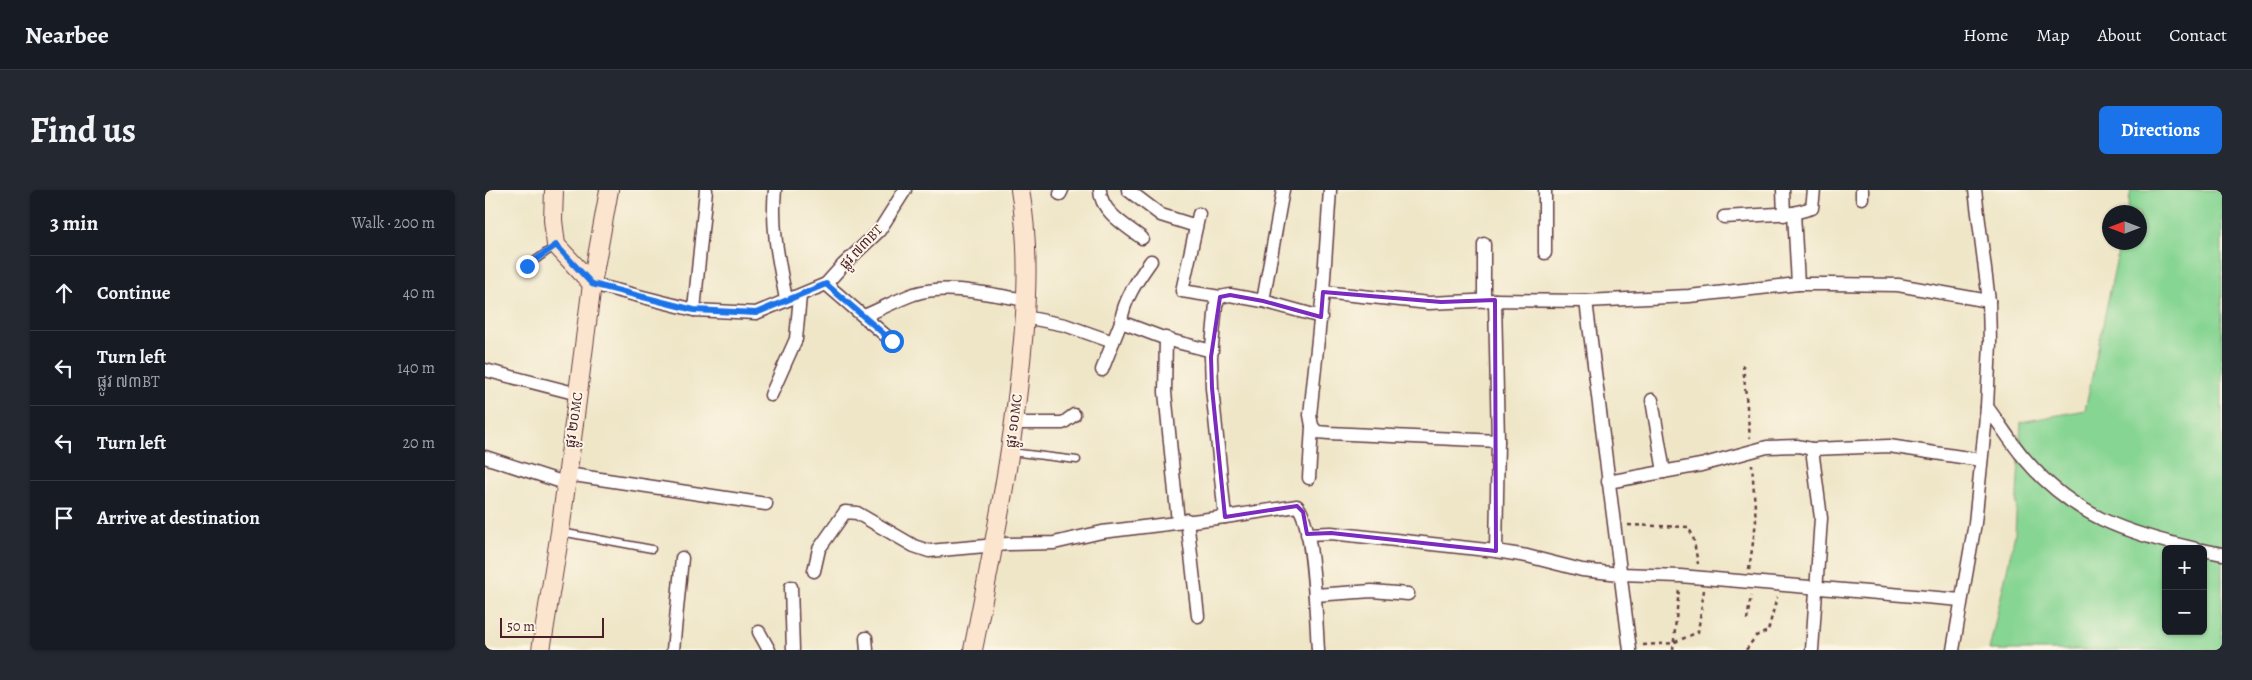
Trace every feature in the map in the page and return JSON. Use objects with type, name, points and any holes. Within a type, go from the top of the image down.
[{"type":"street","points":[[554,190],[553,220],[556,245],[592,284]]},
{"type":"street","name":"ផ្លូវ ២០MC","points":[[541,650],[560,532],[592,284],[609,190]]},
{"type":"street","points":[[694,310],[706,190]]},
{"type":"street","points":[[775,190],[773,204],[776,248],[786,299]]},
{"type":"street","name":"ផ្លូវ ៧៣BT","points":[[592,284],[694,310],[756,313],[826,284],[879,231],[905,190]]},
{"type":"street","name":"ផ្លូវ ១០MC","points":[[973,650],[994,547],[1015,423],[1026,309],[1027,251],[1020,190]]},
{"type":"street","points":[[1100,190],[1101,202],[1122,223],[1143,238]]},
{"type":"street","points":[[1128,190],[1161,215],[1197,220],[1182,291],[1220,297],[1230,294],[1321,317]]},
{"type":"street","points":[[1263,301],[1283,190]]},
{"type":"street","points":[[1309,478],[1312,426],[1310,415],[1321,317],[1330,190]]},
{"type":"street","points":[[1545,190],[1545,253]]},
{"type":"street","points":[[1783,190],[1789,214],[1798,284]]},
{"type":"street","points":[[1724,217],[1789,214],[1812,208],[1813,190]]},
{"type":"street","points":[[1953,650],[1975,523],[1987,407],[1990,343],[1989,301],[1975,190]]},
{"type":"street","points":[[1484,244],[1490,300],[1498,441],[1496,551]]},
{"type":"street","points":[[1102,370],[1121,322],[1122,314],[1139,277],[1151,261]]},
{"type":"street","points":[[826,284],[892,341]]},
{"type":"street","points":[[1323,292],[1429,303],[1490,300],[1586,301],[1689,296],[1798,284],[1898,285],[1989,301]]},
{"type":"street","points":[[864,316],[915,294],[940,291],[967,291],[1026,309],[1056,323],[1113,342]]},
{"type":"street","points":[[771,395],[795,339],[800,296]]},
{"type":"street","points":[[1220,297],[1216,304],[1211,388],[1225,517]]},
{"type":"street","points":[[1586,301],[1629,648]]},
{"type":"street","points":[[1121,322],[1166,338],[1212,351]]},
{"type":"street","points":[[1166,338],[1165,392],[1197,616]]},
{"type":"street","points":[[485,370],[578,394]]},
{"type":"street","points":[[1652,400],[1664,472]]},
{"type":"street","points":[[1987,407],[2026,460],[2062,496],[2103,522],[2150,538],[2180,545]]},
{"type":"street","points":[[1015,423],[1063,423],[1074,415]]},
{"type":"street","points":[[1312,426],[1317,432],[1329,433],[1498,441]]},
{"type":"street","points":[[1608,482],[1664,472],[1767,447],[1798,446],[1812,449],[1889,446],[1981,460]]},
{"type":"street","points":[[1812,449],[1821,518],[1812,650]]},
{"type":"street","points":[[485,457],[566,479],[766,504]]},
{"type":"street","points":[[814,571],[819,549],[845,512],[857,513],[914,546],[929,551],[994,547],[1008,544],[1054,543],[1102,532],[1297,506],[1303,512],[1307,534],[1315,595],[1318,650]]},
{"type":"street","points":[[1307,534],[1331,533],[1496,551],[1527,556],[1582,570],[1620,574],[1680,576],[1961,600]]},
{"type":"street","points":[[2207,551],[2222,554]]},
{"type":"street","points":[[673,650],[683,558]]},
{"type":"street","points":[[791,587],[793,650]]},
{"type":"street","points":[[1315,595],[1372,591],[1408,594]]},
{"type":"street","points":[[759,632],[769,650]]},
{"type":"lane","points":[[527,266],[556,245]]},
{"type":"lane","points":[[1010,452],[1077,460]]},
{"type":"lane","points":[[560,532],[652,549]]},
{"type":"path","points":[[1743,365],[1752,452],[1756,522],[1747,620]]},
{"type":"path","points":[[1613,524],[1688,527],[1698,559],[1701,579],[1698,632],[1673,643],[1629,648]]},
{"type":"path","points":[[1673,650],[1680,576]]},
{"type":"path","points":[[1746,650],[1756,636],[1768,631],[1780,585]]},
{"type":"highlighted area","points":[[1323,292],[1441,302],[1495,300],[1496,551],[1331,533],[1307,534],[1303,512],[1297,506],[1225,517],[1212,388],[1211,357],[1220,297],[1230,295],[1263,301],[1321,317]]},
{"type":"green space","points":[[2131,190],[2222,190],[2222,650],[1989,650],[2015,534],[2021,422],[2085,410],[2119,250],[2147,250],[2147,205],[2128,205]]},
{"type":"route","points":[[527,266],[556,245],[592,284],[694,310],[724,313],[756,313],[826,284],[892,341]]}]
